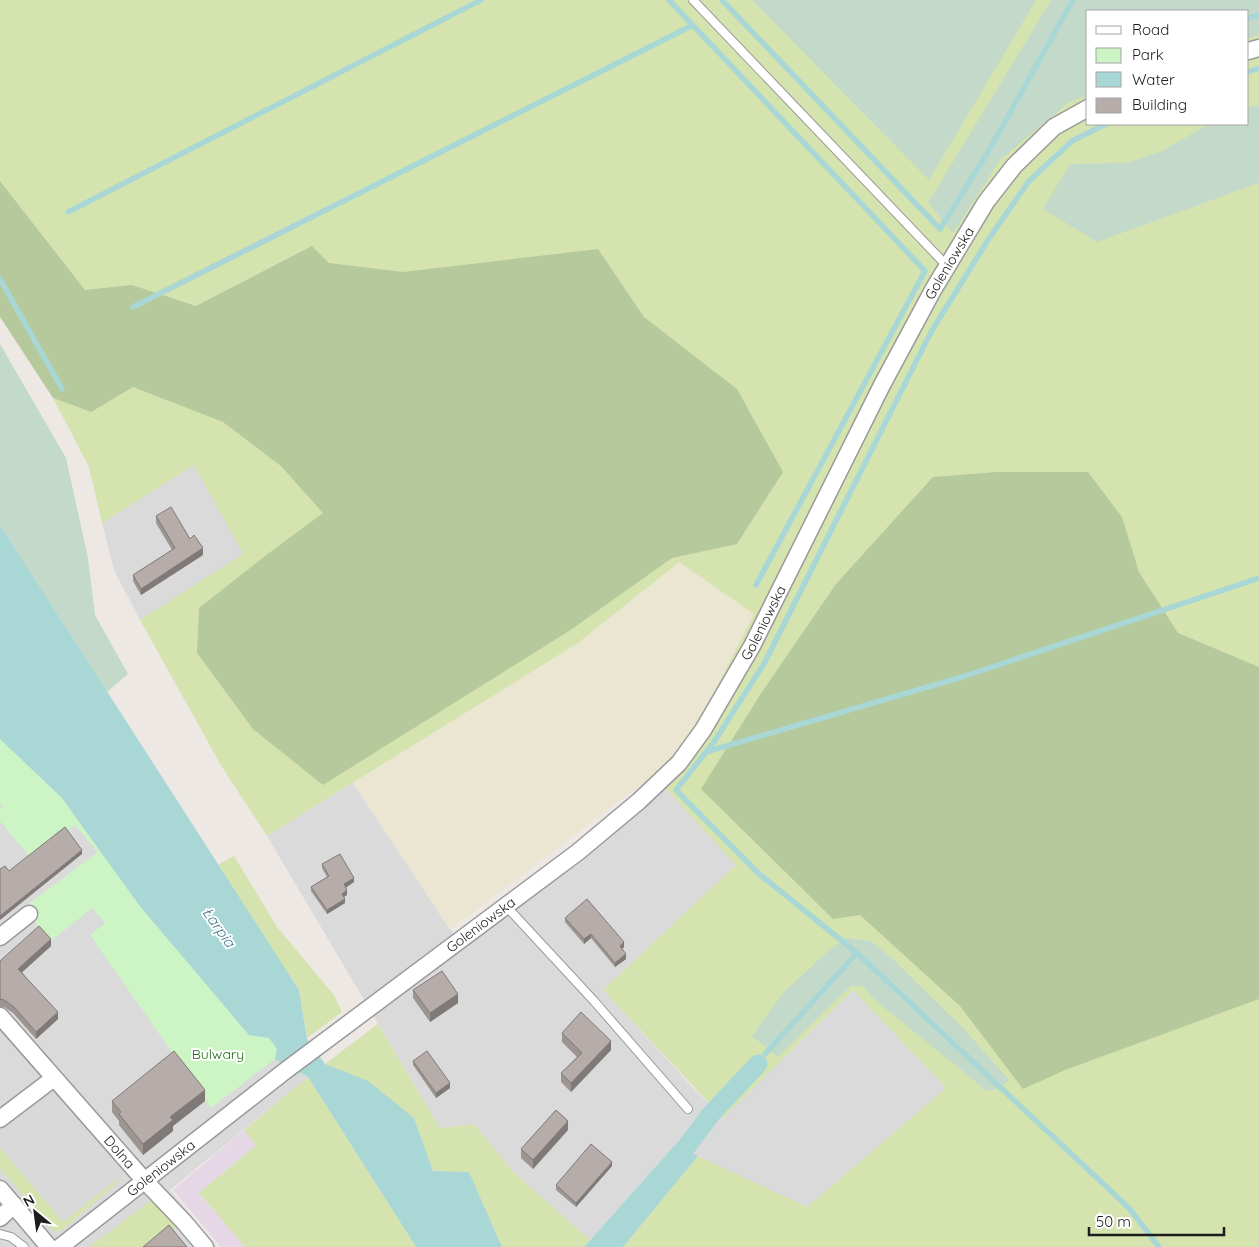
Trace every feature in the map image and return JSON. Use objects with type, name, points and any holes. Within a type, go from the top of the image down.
[{"type":"street","name":"Goleniowska","points":[[60,1247],[324,1041],[578,852],[639,801],[679,762],[703,730],[752,646],[882,385],[947,266],[986,202],[1014,166],[1054,127],[1086,109]]},
{"type":"street","points":[[0,938],[29,914]]},
{"type":"street","name":"Dolna","points":[[0,1016],[205,1247]]},
{"type":"street","points":[[0,1119],[54,1078]]},
{"type":"street","points":[[0,1189],[49,1247]]},
{"type":"street","points":[[0,1218],[14,1205]]},
{"type":"lane","points":[[693,0],[947,266]]},
{"type":"lane","points":[[506,906],[594,1001],[688,1109]]},
{"type":"lane","points":[[0,1234],[11,1237],[24,1247]]},
{"type":"shaded area","points":[[194,465],[244,555],[140,620],[114,570],[102,523]]},
{"type":"shaded area","points":[[679,562],[754,614],[691,738],[656,773],[450,930],[353,783],[578,643]]},
{"type":"shaded area","points":[[0,739],[62,798],[275,1059],[308,1077],[170,1190],[217,1247],[0,1247]]},
{"type":"shaded area","points":[[353,783],[464,949],[584,859],[665,788],[736,865],[603,990],[696,1091],[723,1117],[853,990],[946,1088],[807,1207],[674,1146],[590,1240],[512,1171],[474,1124],[440,1128],[267,836]]},
{"type":"shaded area","points":[[56,1093],[63,1097],[127,1171],[63,1222],[0,1147],[0,1127],[42,1095]]},
{"type":"shaded area","points":[[244,1130],[256,1145],[199,1193],[245,1247],[221,1247],[173,1190]]},
{"type":"green space","points":[[0,0],[1259,0],[1259,1247],[623,1247],[698,1156],[807,1207],[946,1088],[853,990],[723,1118],[603,990],[736,865],[665,788],[656,773],[691,738],[754,614],[679,562],[578,643],[267,836],[222,767],[140,620],[243,554],[194,465],[102,523],[89,467],[53,398],[91,412],[85,290],[0,181]]},
{"type":"green space","points":[[752,0],[1036,0],[929,180]]},
{"type":"green space","points":[[1051,0],[1259,0],[1259,35],[1249,38],[1249,10],[1086,10],[1086,96],[1068,103],[1000,160],[953,233],[928,203]]},
{"type":"green space","points":[[1259,105],[1259,183],[1097,242],[1043,209],[1070,164],[1126,163],[1162,151],[1207,125],[1249,125],[1249,108]]},
{"type":"green space","points":[[0,181],[85,290],[132,285],[196,306],[312,246],[329,263],[403,272],[598,249],[644,317],[737,389],[783,472],[737,544],[672,558],[569,631],[323,785],[253,729],[197,653],[199,608],[323,513],[281,466],[223,422],[133,387],[91,412],[53,398],[0,317]]},
{"type":"green space","points":[[0,344],[66,458],[88,558],[95,615],[128,674],[107,692],[0,525]]},
{"type":"green space","points":[[997,472],[1088,472],[1122,517],[1139,572],[1178,633],[1259,667],[1259,999],[1065,1070],[1023,1089],[960,1006],[860,915],[833,919],[701,789],[760,695],[836,584],[933,477]]},
{"type":"green space","name":"Bulwary","points":[[0,739],[62,798],[139,905],[249,1035],[269,1038],[277,1049],[275,1059],[211,1108],[90,935],[105,923],[92,908],[51,941],[23,908],[98,852],[75,825],[31,858],[0,821],[0,809],[2,807],[0,804]]},
{"type":"green space","points":[[234,856],[277,927],[334,995],[342,1012],[307,1038],[299,990],[218,865]]},
{"type":"green space","points":[[846,938],[871,941],[895,961],[966,1031],[1009,1080],[998,1089],[987,1091],[876,1001],[862,986],[851,986],[778,1057],[752,1036],[784,992],[827,952]]},
{"type":"green space","points":[[378,1024],[440,1128],[474,1124],[512,1171],[590,1240],[584,1247],[502,1247],[469,1173],[433,1171],[414,1118],[325,1064]]},
{"type":"green space","points":[[308,1077],[416,1247],[245,1247],[199,1193],[256,1145],[244,1130]]},
{"type":"green space","points":[[0,1147],[63,1222],[117,1179],[118,1182],[61,1231],[53,1231],[0,1168]]},
{"type":"green space","points":[[150,1201],[177,1225],[153,1247],[89,1247]]},
{"type":"water","name":"Łarpia","points":[[0,525],[299,990],[307,1039],[325,1064],[368,1081],[414,1118],[433,1171],[469,1172],[502,1247],[416,1247],[308,1077],[275,1059],[277,1049],[269,1038],[249,1035],[139,905],[62,798],[0,739]]},
{"type":"water","points":[[674,1146],[698,1156],[623,1247],[584,1247]]},
{"type":"building","points":[[171,507],[190,539],[194,535],[203,548],[141,589],[133,575],[175,548],[156,516]]},
{"type":"building","points":[[65,827],[82,850],[0,916],[0,869],[5,866],[9,871]]},
{"type":"building","points":[[340,854],[354,878],[344,884],[347,890],[342,894],[345,899],[327,910],[311,887],[329,876],[322,864]]},
{"type":"building","points":[[587,899],[624,942],[620,946],[626,954],[615,963],[591,934],[584,939],[565,918]]},
{"type":"building","points":[[39,926],[51,939],[18,969],[58,1012],[36,1032],[13,1006],[0,999],[0,961]]},
{"type":"building","points":[[442,971],[458,994],[430,1013],[413,990]]},
{"type":"building","points":[[581,1012],[611,1041],[571,1083],[561,1073],[582,1053],[562,1033]]},
{"type":"building","points":[[174,1051],[205,1090],[170,1117],[173,1120],[143,1144],[119,1114],[121,1112],[112,1101]]},
{"type":"building","points":[[427,1051],[450,1083],[436,1093],[413,1061]]},
{"type":"building","points":[[556,1110],[568,1121],[533,1160],[521,1149]]},
{"type":"building","points":[[591,1144],[612,1162],[576,1203],[556,1185]]},
{"type":"building","points":[[169,1225],[187,1247],[143,1247]]},
{"type":"waterway","points":[[68,212],[481,0]]},
{"type":"waterway","points":[[669,0],[925,271],[756,585]]},
{"type":"waterway","points":[[722,0],[940,229],[988,152],[1073,0]]},
{"type":"waterway","points":[[1249,18],[1259,15]]},
{"type":"waterway","points":[[133,307],[693,25]]},
{"type":"waterway","points":[[1249,72],[1259,68]]},
{"type":"waterway","points":[[765,1054],[857,953],[758,873],[676,790],[714,742],[765,662],[931,332],[988,240],[1029,181],[1072,141],[1104,125]]},
{"type":"waterway","points":[[0,279],[62,389]]},
{"type":"waterway","points":[[706,752],[965,676],[1259,578]]},
{"type":"waterway","points":[[857,953],[1129,1208],[1159,1247]]},
{"type":"waterway","points":[[684,1150],[711,1114],[758,1064]]}]
